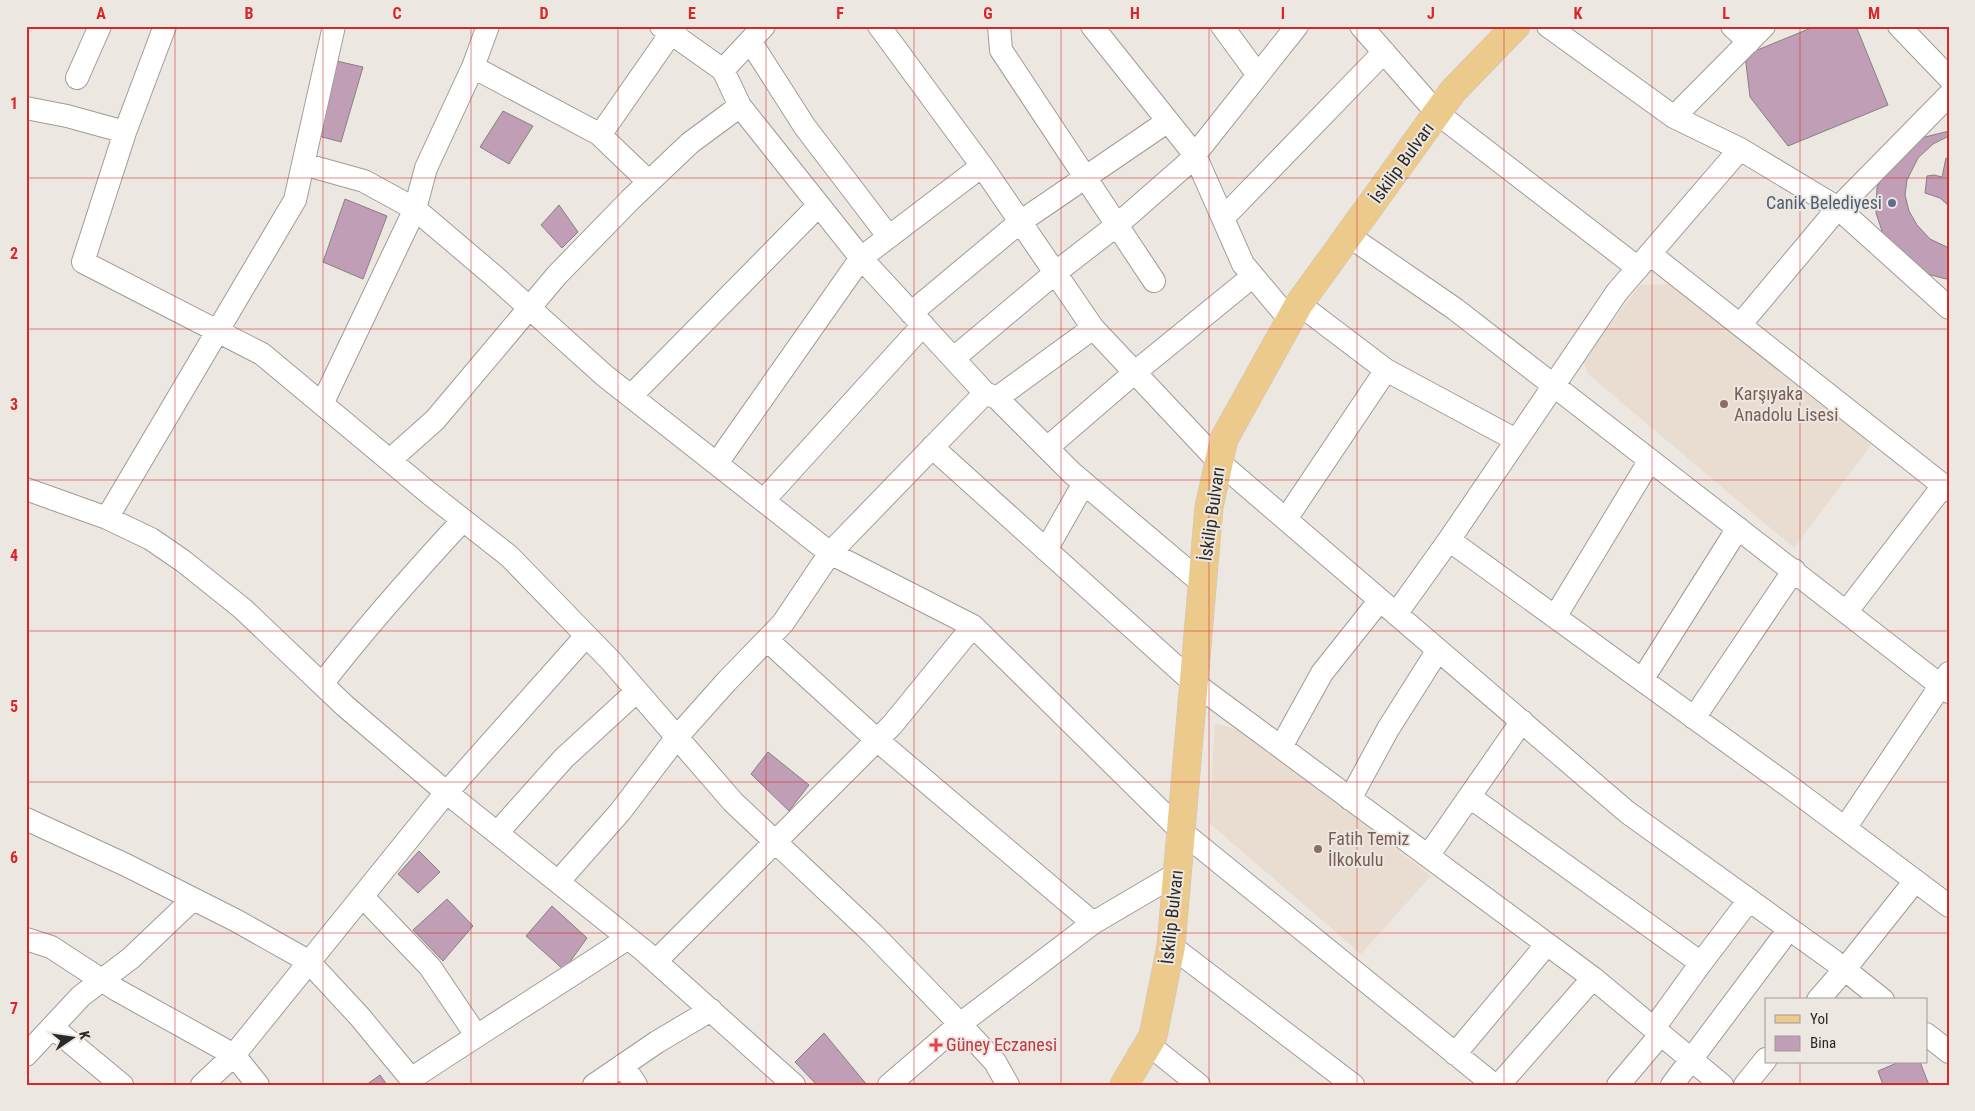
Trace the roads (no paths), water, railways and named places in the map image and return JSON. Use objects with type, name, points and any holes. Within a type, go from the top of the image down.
[{"type":"main road","name":"İskilip Bulvarı","points":[[1124,1085],[1153,1036],[1171,946],[1209,507],[1224,439],[1295,312],[1453,91],[1516,26]]},
{"type":"street","points":[[77,78],[100,26]]},
{"type":"street","points":[[165,26],[125,132],[84,262],[262,354],[509,556],[637,691],[733,802],[873,934],[960,1024],[994,1062],[1008,1085]]},
{"type":"street","points":[[107,518],[295,200],[334,26]]},
{"type":"street","points":[[322,404],[415,209],[426,168],[473,67],[488,26]]},
{"type":"street","points":[[879,26],[982,166],[1093,328],[1219,462],[1627,812],[1845,969],[1881,998]]},
{"type":"street","points":[[999,26],[1001,50],[1154,281]]},
{"type":"street","points":[[1092,26],[1194,155],[1243,264],[1253,276],[1295,312],[1386,370],[1516,440]]},
{"type":"street","points":[[1222,26],[1258,75]]},
{"type":"street","points":[[954,358],[1055,273],[1117,225],[1194,155],[1297,26]]},
{"type":"street","points":[[1361,26],[1438,113],[1644,261],[1740,325],[1946,488],[1846,611]]},
{"type":"street","points":[[1548,26],[1674,117],[1740,149],[1838,208],[1949,308]]},
{"type":"street","points":[[1732,26],[1749,42]]},
{"type":"street","points":[[1674,117],[1764,26]]},
{"type":"street","points":[[1899,26],[1949,78]]},
{"type":"street","points":[[599,134],[605,128],[669,29],[723,70],[740,106],[861,258],[954,358],[1084,483],[1202,583]]},
{"type":"street","points":[[723,70],[757,34],[805,126],[889,237]]},
{"type":"street","points":[[1222,218],[1384,52]]},
{"type":"street","points":[[473,67],[599,134],[649,182]]},
{"type":"street","points":[[1740,325],[1838,208],[1949,95]]},
{"type":"street","points":[[390,460],[434,420],[558,275],[649,182],[690,143],[740,106]]},
{"type":"street","points":[[26,108],[67,116],[125,132]]},
{"type":"street","points":[[764,500],[917,319],[1020,222],[1168,121]]},
{"type":"street","points":[[1281,747],[1322,673],[1388,607],[1449,540],[1617,292],[1740,149]]},
{"type":"street","points":[[303,164],[364,181],[415,209],[605,376],[830,553],[973,626],[1181,831],[1494,1085]]},
{"type":"street","points":[[717,463],[861,258],[982,166]]},
{"type":"street","points":[[631,396],[819,205]]},
{"type":"street","points":[[1349,236],[1455,309],[1846,611],[1946,683],[1845,828]]},
{"type":"street","points":[[1047,448],[1134,373],[1253,276]]},
{"type":"street","points":[[558,882],[620,812],[677,737],[726,682],[783,623],[830,553],[932,447],[991,395],[1093,328]]},
{"type":"street","points":[[1286,519],[1386,370]]},
{"type":"street","points":[[932,447],[1194,683],[1593,978],[1722,1085]]},
{"type":"street","points":[[1555,617],[1650,460]]},
{"type":"street","points":[[1046,550],[1084,483]]},
{"type":"street","points":[[26,489],[107,518],[151,538],[183,561],[242,609],[322,684],[446,793],[656,961],[794,1085]]},
{"type":"street","points":[[322,684],[414,573],[463,520]]},
{"type":"street","points":[[1642,680],[1738,528]]},
{"type":"street","points":[[1449,540],[1845,828],[1949,906]]},
{"type":"street","points":[[1694,718],[1794,570]]},
{"type":"street","points":[[656,961],[892,726],[973,626]]},
{"type":"street","points":[[202,1085],[234,1055],[308,961],[363,897],[446,793],[586,636]]},
{"type":"street","points":[[767,640],[877,740],[1093,923]]},
{"type":"street","points":[[1350,799],[1388,729],[1438,650]]},
{"type":"street","points":[[497,833],[564,758],[637,691]]},
{"type":"street","points":[[1428,856],[1522,721]]},
{"type":"street","points":[[1470,797],[1700,963]]},
{"type":"street","points":[[26,819],[126,865],[237,920],[308,961],[360,1017],[414,1082],[476,1035],[561,983],[628,938]]},
{"type":"street","points":[[890,1085],[960,1024],[1093,923],[1178,874]]},
{"type":"street","points":[[1820,998],[1915,881]]},
{"type":"street","points":[[363,897],[430,967],[476,1035]]},
{"type":"street","points":[[26,1055],[82,996],[131,958],[193,899]]},
{"type":"street","points":[[1618,1085],[1657,1031],[1700,963],[1749,900]]},
{"type":"street","points":[[1672,1085],[1789,929]]},
{"type":"street","points":[[26,939],[51,947],[103,980],[234,1055],[258,1085]]},
{"type":"street","points":[[1456,1054],[1547,944]]},
{"type":"street","points":[[1171,946],[1353,1085]]},
{"type":"street","points":[[1499,1085],[1593,978]]},
{"type":"street","points":[[594,1085],[711,1010]]},
{"type":"street","points":[[52,1027],[122,1085]]},
{"type":"street","points":[[1928,1036],[1949,1052]]},
{"type":"street","points":[[1148,1044],[1199,1085]]},
{"type":"street","points":[[1745,1085],[1765,1060]]},
{"type":"street","points":[[623,1065],[636,1085]]},
{"type":"place","name":"Canik Belediyesi","points":[[1892,203]]},
{"type":"place","name":"Karşıyaka Anadolu Lisesi","points":[[1724,404]]},
{"type":"place","name":"Fatih Temiz İlkokulu","points":[[1318,849]]},
{"type":"place","name":"Güney Eczanesi","points":[[936,1045]]}]
